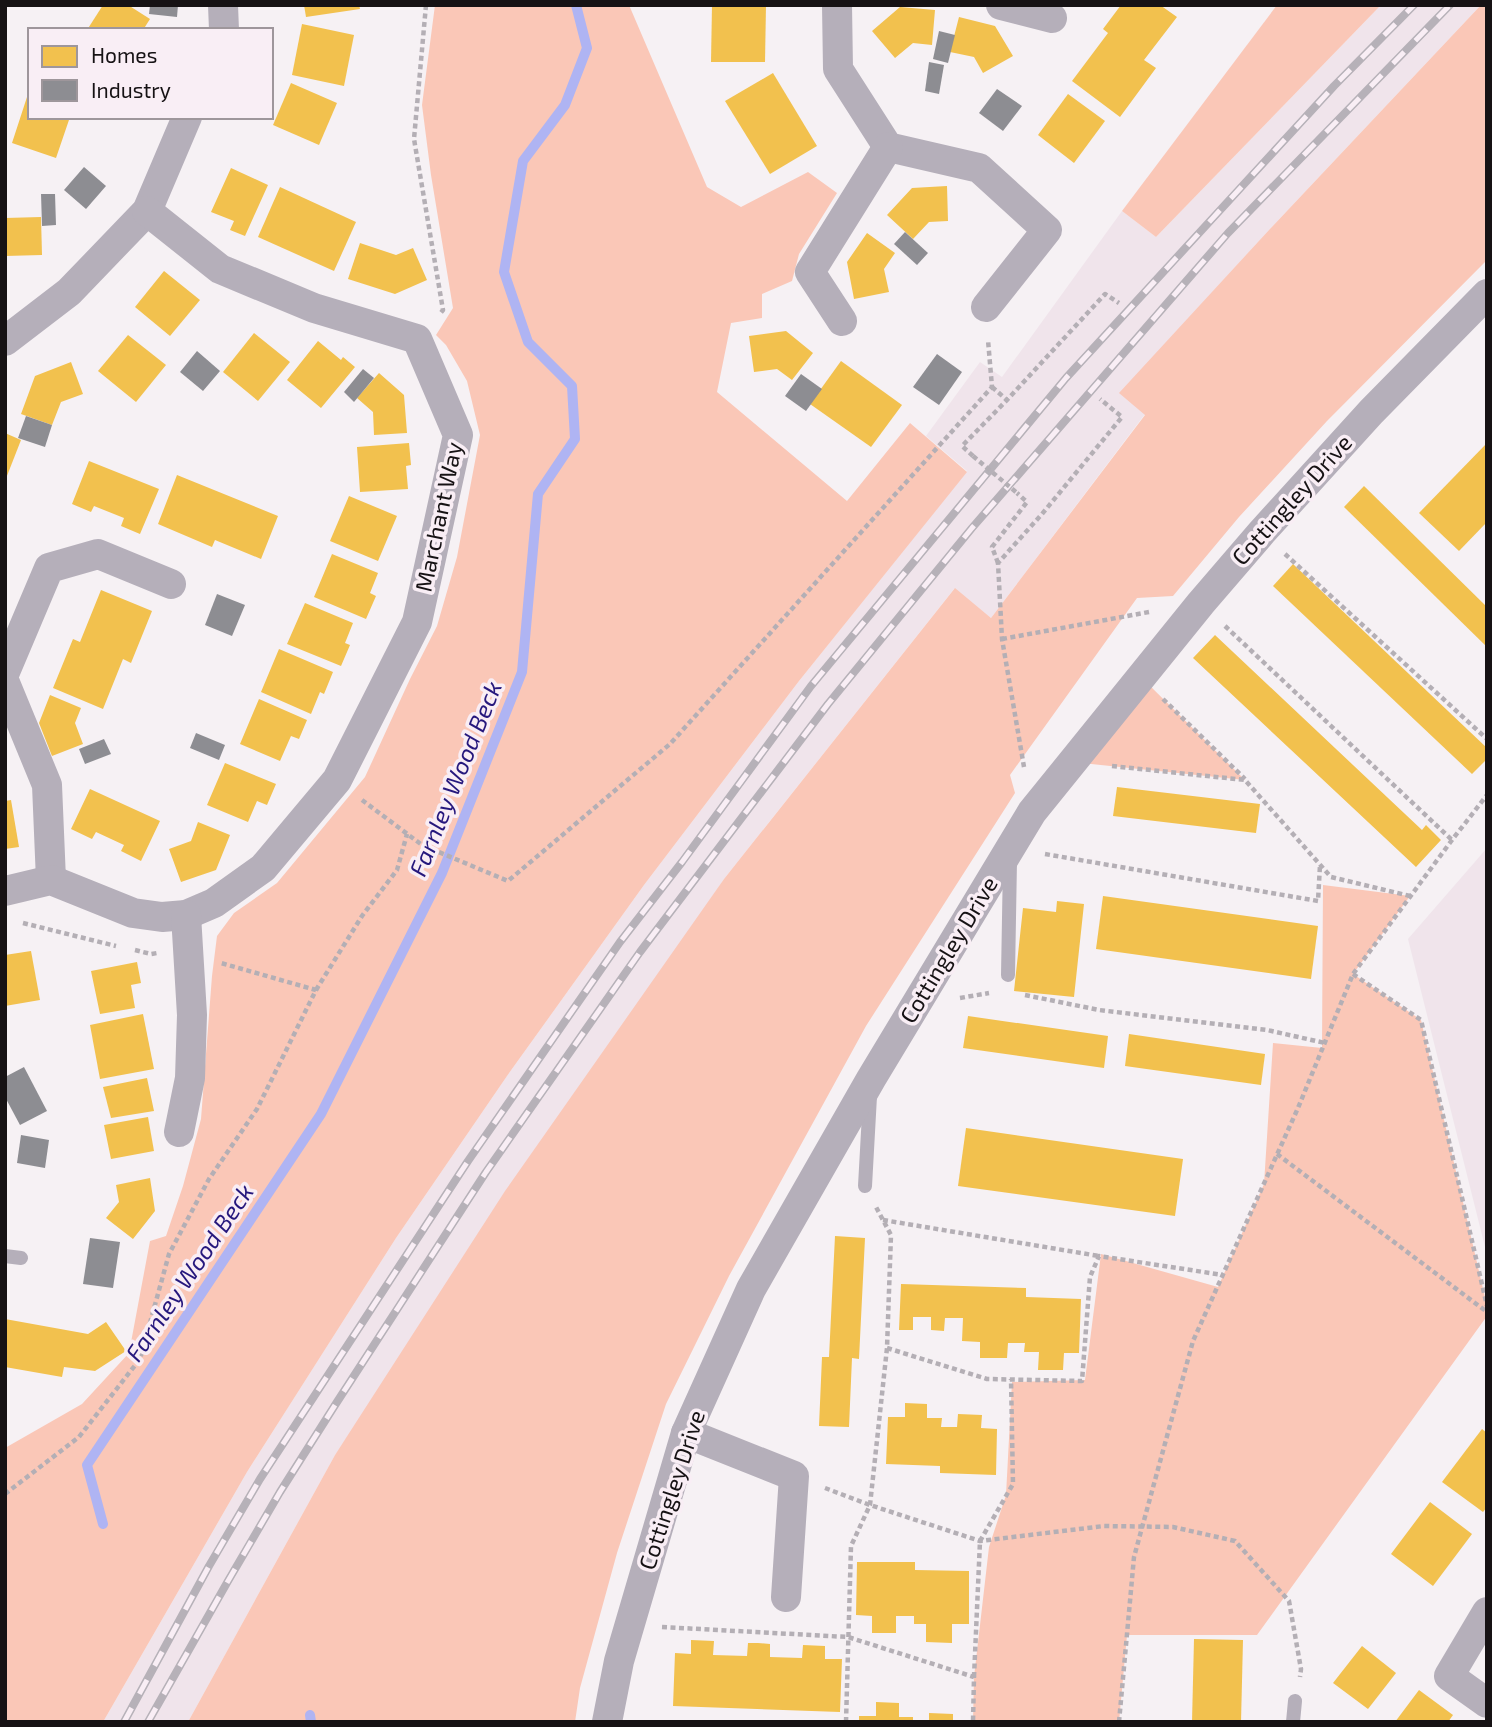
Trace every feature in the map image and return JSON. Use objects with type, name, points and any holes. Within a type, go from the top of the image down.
[{"type":"street","points":[[223,5],[224,28]]},
{"type":"street","points":[[837,5],[838,69],[888,147],[979,168],[1047,230],[986,307]]},
{"type":"street","points":[[1001,5],[1052,18]]},
{"type":"street","points":[[5,341],[69,292],[147,211],[186,119]]},
{"type":"street","points":[[842,321],[810,272],[888,147]]},
{"type":"street","points":[[147,211],[220,269],[314,308],[416,339]]},
{"type":"street","name":"Cottingley Drive","points":[[607,1722],[620,1661],[687,1433],[751,1289],[871,1079],[1032,812],[1262,532],[1371,412],[1487,294]]},
{"type":"street","name":"Marchant Way","points":[[51,880],[133,913],[162,917],[186,915],[214,903],[263,868],[337,780],[417,622],[458,435],[416,339]]},
{"type":"street","points":[[5,672],[49,568],[99,554],[171,584]]},
{"type":"street","points":[[5,682],[47,785],[51,880],[5,891]]},
{"type":"street","points":[[179,1132],[190,1078],[192,1016],[186,915]]},
{"type":"street","points":[[687,1433],[794,1476],[786,1597]]},
{"type":"street","points":[[1487,1612],[1449,1676],[1487,1703]]},
{"type":"lane","points":[[1008,975],[1010,848]]},
{"type":"lane","points":[[865,1186],[871,1079]]},
{"type":"lane","points":[[5,1256],[21,1258]]},
{"type":"lane","points":[[1293,1722],[1295,1701]]},
{"type":"path","points":[[416,339],[443,310],[414,139],[426,5]]},
{"type":"path","points":[[1032,812],[1002,639],[998,563],[992,547],[1027,502],[962,446],[1105,294],[1119,303]]},
{"type":"path","points":[[986,307],[992,387],[1007,400]]},
{"type":"path","points":[[337,780],[422,845],[508,881],[670,744],[992,387]]},
{"type":"path","points":[[998,563],[1122,417],[1100,399]]},
{"type":"path","points":[[1262,532],[1487,739]]},
{"type":"path","points":[[1002,639],[1201,603],[1452,840]]},
{"type":"path","points":[[1141,677],[1245,780],[1331,877],[1410,896]]},
{"type":"path","points":[[1072,762],[1245,780]]},
{"type":"path","points":[[1119,1722],[1135,1557],[1193,1340],[1278,1154],[1353,974],[1487,795]]},
{"type":"path","points":[[5,1494],[79,1437],[140,1359],[169,1254],[209,1179],[257,1109],[316,990],[362,916],[397,870],[407,834]]},
{"type":"path","points":[[1010,848],[1318,901],[1320,865]]},
{"type":"path","points":[[22,923],[151,954],[188,954],[316,990]]},
{"type":"path","points":[[1353,974],[1421,1020],[1487,1306]]},
{"type":"path","points":[[915,1006],[991,993]]},
{"type":"path","points":[[1017,994],[1099,1010],[1266,1030],[1325,1043]]},
{"type":"path","points":[[1278,1154],[1487,1312]]},
{"type":"path","points":[[846,1722],[851,1546],[870,1505],[887,1348],[891,1235],[865,1186]]},
{"type":"path","points":[[883,1220],[1223,1275]]},
{"type":"path","points":[[887,1348],[987,1379],[1082,1381],[1090,1277],[1099,1256]]},
{"type":"path","points":[[973,1722],[980,1541],[1013,1484],[1011,1379]]},
{"type":"path","points":[[794,1476],[870,1505],[980,1541],[1104,1526],[1173,1527],[1235,1541],[1289,1601],[1301,1669],[1295,1701]]},
{"type":"path","points":[[630,1626],[848,1637],[974,1677]]},
{"type":"shaded area","points":[[435,5],[629,5],[707,187],[741,207],[808,172],[837,193],[799,254],[792,281],[762,294],[762,318],[731,323],[717,392],[847,501],[910,423],[967,472],[799,681],[644,885],[507,1076],[396,1238],[247,1472],[103,1722],[5,1722],[5,1448],[82,1404],[129,1353],[150,1241],[166,1236],[201,1119],[217,936],[234,913],[277,883],[365,777],[437,626],[457,557],[480,435],[467,381],[446,345],[436,335],[453,308],[422,105]]},
{"type":"shaded area","points":[[1277,5],[1381,5],[1156,237],[1122,211]]},
{"type":"shaded area","points":[[1381,5],[1481,5],[1120,393],[1145,414],[991,618],[954,589],[724,879],[335,1455],[188,1722],[103,1722],[247,1472],[396,1238],[507,1076],[644,885],[799,681],[967,471],[926,436],[980,362],[1002,377],[1122,211],[1156,237]]},
{"type":"shaded area","points":[[1481,5],[1487,5],[1487,260],[1327,421],[1239,517],[1173,596],[1137,598],[1010,775],[1015,793],[866,1026],[729,1276],[666,1404],[617,1553],[580,1688],[575,1722],[188,1722],[335,1455],[505,1191],[724,879],[955,588],[991,618],[1145,415],[1119,393]]},
{"type":"shaded area","points":[[1141,677],[1245,780],[1072,762]]},
{"type":"shaded area","points":[[1487,848],[1487,1255],[1408,939]]},
{"type":"shaded area","points":[[1323,885],[1410,896],[1353,974],[1421,1020],[1487,1306],[1487,1316],[1257,1635],[1127,1635],[1119,1722],[973,1722],[974,1677],[989,1547],[1006,1495],[1012,1382],[1085,1380],[1101,1254],[1218,1287],[1264,1184],[1273,1043],[1322,1048]]},
{"type":"building: Homes","points":[[103,5],[128,5],[150,19],[144,28],[88,28]]},
{"type":"building: Homes","points":[[304,5],[359,5],[360,9],[306,17]]},
{"type":"building: Homes","points":[[712,5],[766,5],[765,62],[711,62]]},
{"type":"building: Homes","points":[[1121,5],[1160,5],[1177,17],[1144,60],[1156,68],[1120,117],[1072,81],[1108,33],[1103,29]]},
{"type":"building: Homes","points":[[900,7],[935,10],[932,45],[913,43],[895,58],[872,31]]},
{"type":"building: Homes","points":[[959,17],[995,26],[1013,56],[983,73],[974,57],[950,52]]},
{"type":"building: Homes","points":[[302,24],[354,35],[344,86],[292,75]]},
{"type":"building: Homes","points":[[773,73],[817,146],[770,174],[725,101]]},
{"type":"building: Homes","points":[[291,83],[337,103],[319,145],[273,125]]},
{"type":"building: Homes","points":[[1068,94],[1105,121],[1074,163],[1038,135]]},
{"type":"building: Homes","points":[[27,97],[28,119],[69,119],[56,158],[12,143]]},
{"type":"building: Homes","points":[[231,168],[268,185],[245,236],[230,230],[234,221],[211,212]]},
{"type":"building: Homes","points":[[947,186],[948,221],[929,222],[913,239],[887,215],[912,188]]},
{"type":"building: Homes","points":[[280,187],[356,222],[334,271],[258,237]]},
{"type":"building: Homes","points":[[41,217],[42,255],[5,256],[5,218]]},
{"type":"building: Homes","points":[[867,233],[895,253],[884,269],[889,292],[854,299],[847,262]]},
{"type":"building: Homes","points":[[360,243],[396,255],[413,248],[427,280],[395,294],[348,279]]},
{"type":"building: Homes","points":[[164,271],[200,300],[170,336],[135,307]]},
{"type":"building: Homes","points":[[786,331],[813,353],[792,380],[777,369],[754,372],[749,336]]},
{"type":"building: Homes","points":[[254,333],[290,362],[258,401],[223,372]]},
{"type":"building: Homes","points":[[128,335],[166,365],[136,402],[98,371]]},
{"type":"building: Homes","points":[[318,341],[341,360],[343,357],[355,367],[321,408],[287,380]]},
{"type":"building: Homes","points":[[841,361],[902,405],[871,447],[810,404]]},
{"type":"building: Homes","points":[[71,362],[83,394],[61,402],[52,425],[21,414],[35,376]]},
{"type":"building: Homes","points":[[379,373],[404,395],[407,433],[374,435],[373,412],[357,398]]},
{"type":"building: Homes","points":[[5,433],[21,440],[5,481]]},
{"type":"building: Homes","points":[[409,443],[411,465],[406,466],[408,489],[360,492],[357,447]]},
{"type":"building: Homes","points":[[1487,443],[1487,522],[1459,551],[1419,513]]},
{"type":"building: Homes","points":[[89,461],[159,489],[140,534],[121,526],[124,518],[94,506],[91,512],[72,504]]},
{"type":"building: Homes","points":[[177,475],[278,516],[261,559],[215,540],[212,547],[158,524]]},
{"type":"building: Homes","points":[[1364,486],[1487,607],[1487,647],[1344,507]]},
{"type":"building: Homes","points":[[349,496],[397,516],[378,561],[330,541]]},
{"type":"building: Homes","points":[[332,554],[378,573],[370,593],[376,596],[366,619],[314,597]]},
{"type":"building: Homes","points":[[1293,564],[1487,748],[1487,759],[1472,774],[1273,586]]},
{"type":"building: Homes","points":[[101,590],[152,611],[131,663],[123,659],[103,709],[53,688],[73,639],[80,642]]},
{"type":"building: Homes","points":[[305,603],[353,623],[345,643],[350,645],[341,666],[287,644]]},
{"type":"building: Homes","points":[[1215,635],[1422,830],[1426,825],[1441,840],[1416,867],[1193,658]]},
{"type":"building: Homes","points":[[279,649],[333,672],[324,694],[320,692],[311,714],[261,692]]},
{"type":"building: Homes","points":[[50,695],[81,708],[75,723],[83,744],[52,756],[39,723]]},
{"type":"building: Homes","points":[[259,699],[307,720],[299,739],[291,736],[280,761],[240,744]]},
{"type":"building: Homes","points":[[225,763],[276,784],[267,805],[257,801],[248,822],[207,805]]},
{"type":"building: Homes","points":[[1117,787],[1260,804],[1256,833],[1113,816]]},
{"type":"building: Homes","points":[[90,789],[160,821],[141,861],[121,851],[124,845],[96,832],[92,839],[71,829]]},
{"type":"building: Homes","points":[[11,800],[19,847],[5,849],[5,801]]},
{"type":"building: Homes","points":[[198,822],[230,835],[216,870],[181,882],[169,849],[191,841]]},
{"type":"building: Homes","points":[[1103,896],[1318,926],[1311,979],[1096,949]]},
{"type":"building: Homes","points":[[1057,901],[1084,904],[1074,997],[1014,991],[1023,908],[1056,912]]},
{"type":"building: Homes","points":[[31,951],[40,1000],[5,1006],[5,955]]},
{"type":"building: Homes","points":[[137,962],[141,983],[131,985],[135,1008],[100,1014],[91,971]]},
{"type":"building: Homes","points":[[143,1014],[154,1069],[100,1079],[90,1025]]},
{"type":"building: Homes","points":[[968,1016],[1108,1036],[1104,1068],[963,1048]]},
{"type":"building: Homes","points":[[1129,1034],[1265,1054],[1261,1085],[1125,1066]]},
{"type":"building: Homes","points":[[147,1078],[154,1111],[111,1118],[103,1087]]},
{"type":"building: Homes","points":[[148,1117],[154,1151],[111,1159],[104,1125]]},
{"type":"building: Homes","points":[[966,1128],[1183,1159],[1175,1216],[958,1186]]},
{"type":"building: Homes","points":[[150,1178],[155,1211],[133,1239],[106,1218],[119,1202],[116,1185]]},
{"type":"building: Homes","points":[[835,1236],[865,1238],[859,1359],[852,1358],[849,1427],[819,1426],[822,1357],[829,1357]]},
{"type":"building: Homes","points":[[901,1284],[1026,1288],[1026,1297],[1081,1299],[1079,1353],[1064,1353],[1063,1370],[1038,1370],[1039,1352],[1024,1352],[1025,1343],[1008,1343],[1007,1358],[980,1358],[980,1342],[962,1341],[963,1318],[945,1318],[944,1331],[931,1330],[931,1317],[913,1317],[913,1330],[899,1330]]},
{"type":"building: Homes","points":[[5,1319],[88,1334],[106,1322],[126,1351],[95,1371],[64,1367],[62,1377],[5,1367]]},
{"type":"building: Homes","points":[[905,1403],[927,1404],[927,1418],[942,1418],[941,1427],[957,1427],[958,1414],[982,1415],[981,1428],[997,1429],[996,1475],[940,1473],[940,1466],[886,1464],[888,1417],[905,1417]]},
{"type":"building: Homes","points":[[1482,1429],[1487,1433],[1487,1507],[1483,1512],[1442,1482]]},
{"type":"building: Homes","points":[[1430,1502],[1472,1534],[1433,1586],[1391,1554]]},
{"type":"building: Homes","points":[[857,1562],[915,1562],[915,1570],[969,1571],[969,1624],[952,1624],[952,1643],[926,1642],[926,1624],[914,1624],[914,1616],[896,1616],[896,1633],[872,1633],[872,1616],[856,1615]]},
{"type":"building: Homes","points":[[1194,1639],[1243,1640],[1241,1722],[1192,1722]]},
{"type":"building: Homes","points":[[691,1640],[714,1641],[713,1655],[747,1656],[748,1643],[758,1643],[770,1644],[770,1657],[802,1658],[803,1645],[825,1646],[825,1659],[842,1659],[840,1712],[673,1706],[675,1653],[691,1654]]},
{"type":"building: Homes","points":[[1362,1646],[1396,1673],[1368,1709],[1333,1683]]},
{"type":"building: Homes","points":[[1419,1690],[1453,1715],[1448,1722],[1395,1722]]},
{"type":"building: Homes","points":[[876,1702],[899,1703],[899,1717],[913,1717],[913,1722],[859,1722],[859,1716],[876,1716]]},
{"type":"building: Homes","points":[[929,1713],[953,1714],[953,1722],[929,1722]]},
{"type":"building: Industry","points":[[150,5],[178,5],[177,17],[149,14]]},
{"type":"building: Industry","points":[[939,31],[955,35],[948,63],[933,59]]},
{"type":"building: Industry","points":[[929,62],[944,65],[939,94],[925,91]]},
{"type":"building: Industry","points":[[997,89],[1022,106],[1003,131],[979,113]]},
{"type":"building: Industry","points":[[84,167],[106,186],[86,209],[64,190]]},
{"type":"building: Industry","points":[[41,194],[55,194],[56,225],[42,226]]},
{"type":"building: Industry","points":[[905,232],[928,253],[917,265],[894,244]]},
{"type":"building: Industry","points":[[197,351],[220,371],[203,391],[180,372]]},
{"type":"building: Industry","points":[[937,354],[962,372],[939,405],[913,387]]},
{"type":"building: Industry","points":[[363,369],[374,378],[354,402],[344,392]]},
{"type":"building: Industry","points":[[801,374],[822,389],[806,411],[785,396]]},
{"type":"building: Industry","points":[[26,416],[52,425],[45,447],[18,438]]},
{"type":"building: Industry","points":[[217,594],[245,605],[232,636],[205,625]]},
{"type":"building: Industry","points":[[196,733],[225,745],[219,760],[190,748]]},
{"type":"building: Industry","points":[[104,739],[111,754],[85,764],[79,749]]},
{"type":"building: Industry","points":[[24,1067],[47,1111],[20,1125],[5,1097],[5,1077]]},
{"type":"building: Industry","points":[[21,1135],[49,1140],[45,1168],[17,1163]]},
{"type":"building: Industry","points":[[90,1238],[120,1242],[113,1288],[83,1284]]},
{"type":"waterway","name":"Farnley Wood Beck","points":[[103,1524],[87,1465],[321,1114],[442,873],[522,672],[538,494],[575,439],[572,386],[528,342],[504,272],[523,161],[565,105],[587,48],[576,5]]},
{"type":"waterway","name":"Farnley Wood Beck","points":[[310,1715],[311,1722]]},
{"type":"railway","points":[[124,1722],[260,1479],[468,1161],[620,942],[811,686],[1066,378],[1334,86],[1414,5]]},
{"type":"railway","points":[[148,1722],[280,1492],[486,1172],[640,952],[828,704],[972,528],[1228,233],[1450,5]]}]
